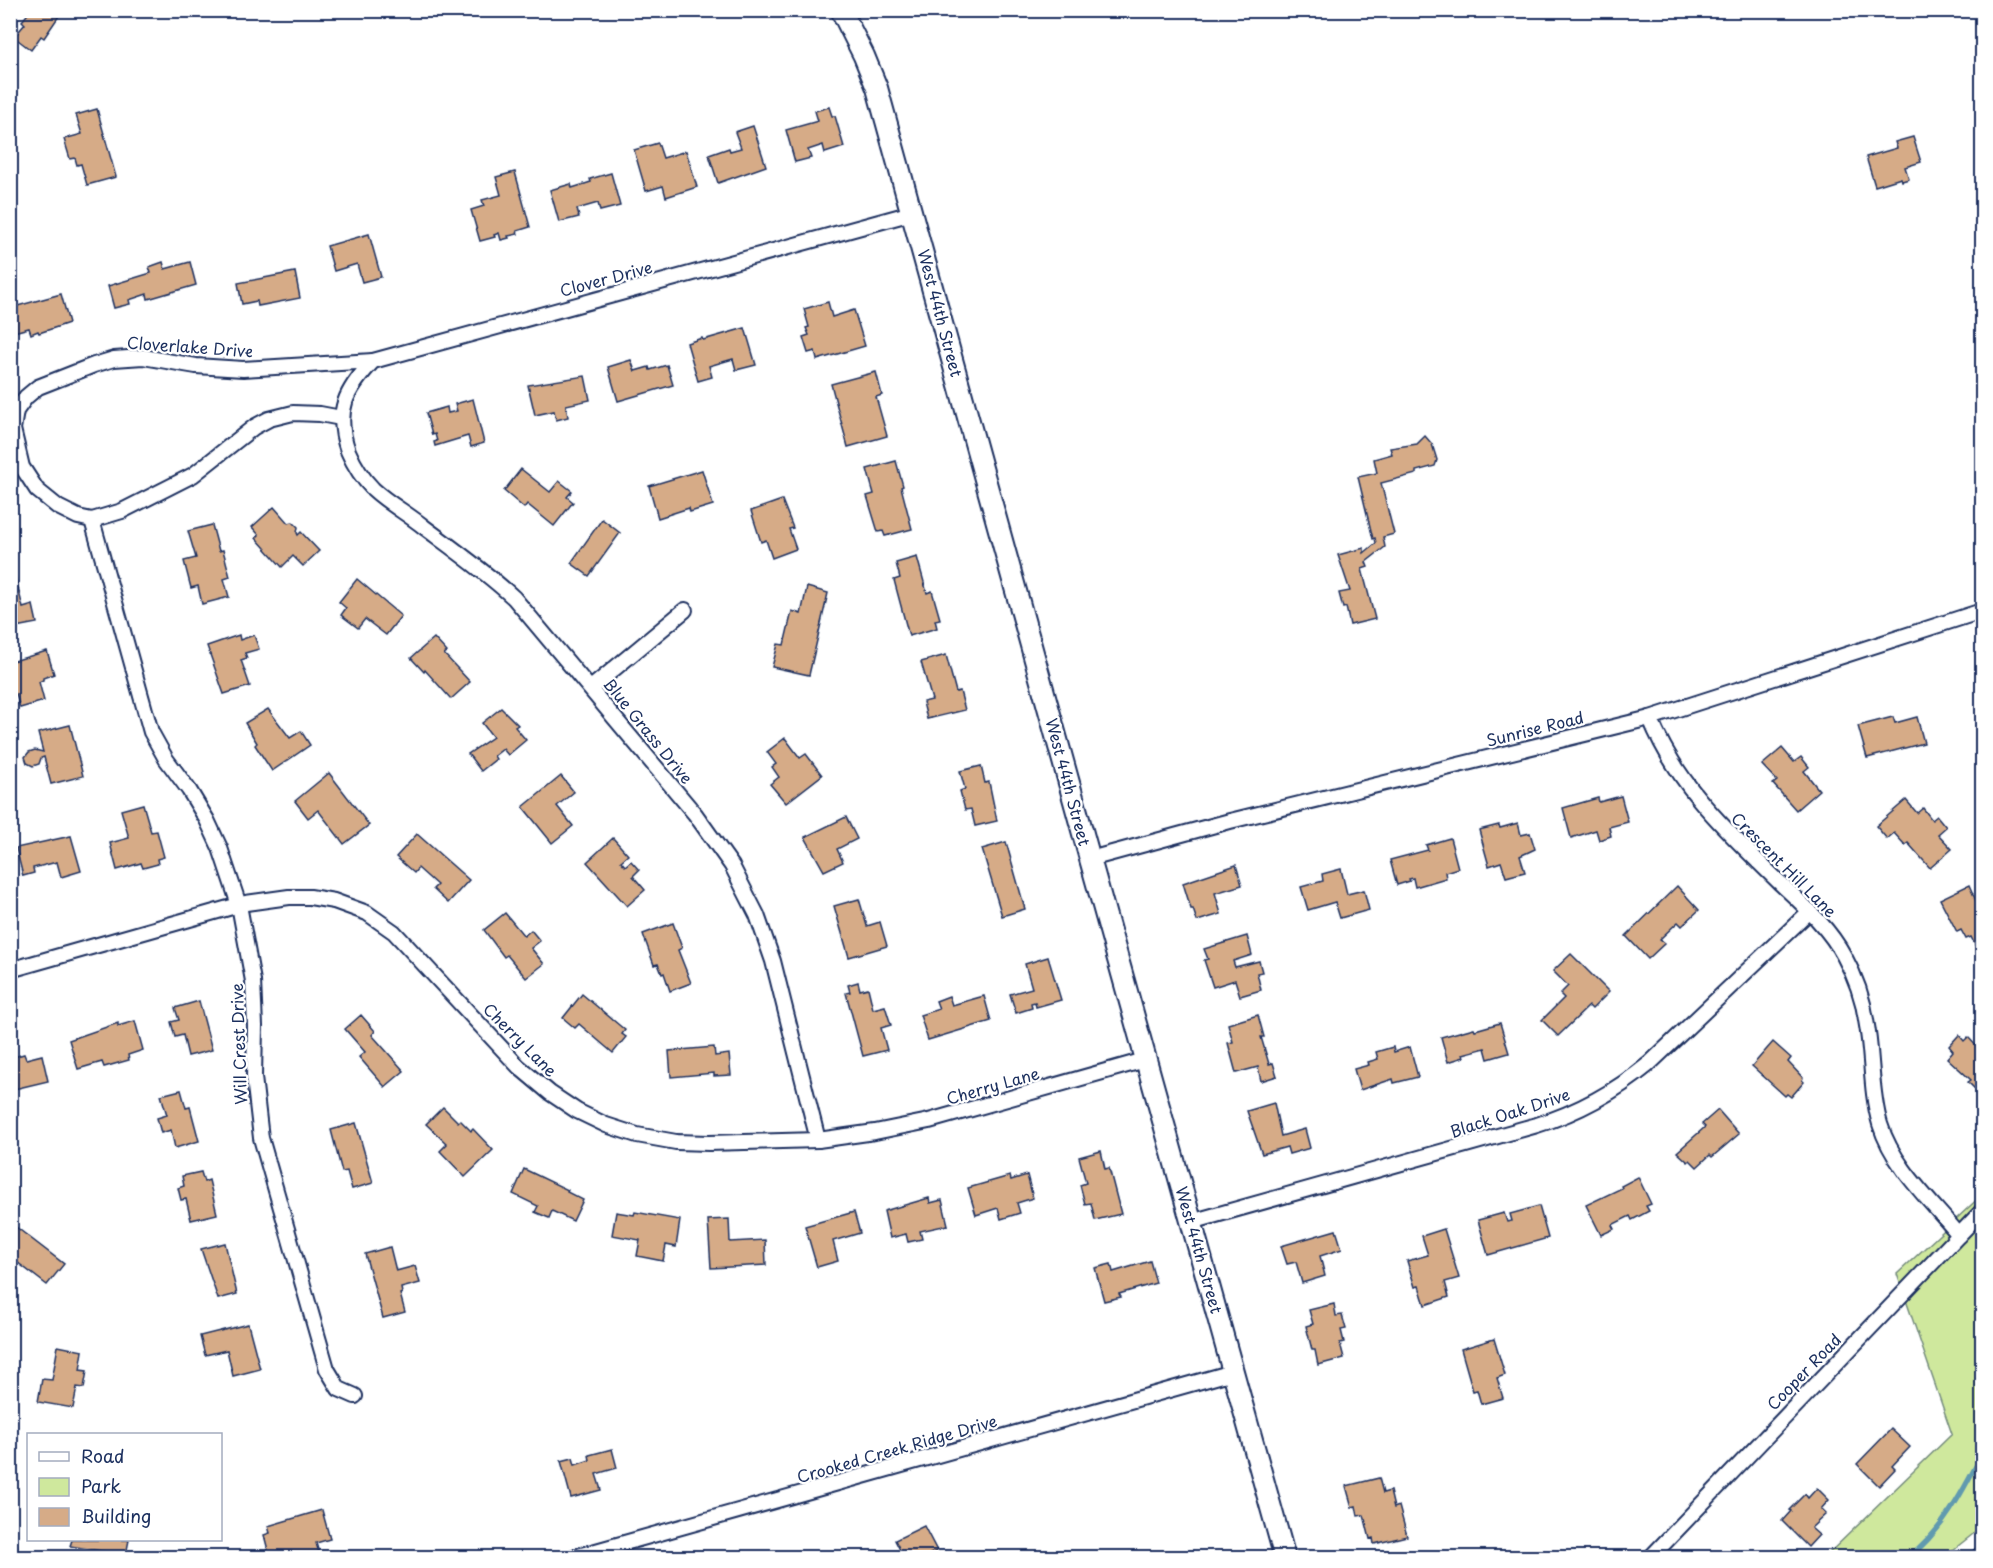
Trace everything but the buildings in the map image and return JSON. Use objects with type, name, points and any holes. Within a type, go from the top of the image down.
[{"type":"street","name":"West 44th Street","points":[[841,10],[873,78],[912,213],[1089,859],[1285,1557]]},
{"type":"street","name":"Clover Drive","points":[[373,361],[912,213]]},
{"type":"street","name":"Cloverlake Drive","points":[[92,520],[78,517],[58,507],[37,490],[22,467],[14,439],[13,420],[20,405],[38,387],[105,361],[130,357],[156,358],[196,366],[243,369],[373,361]]},
{"type":"street","points":[[92,520],[122,511],[193,476],[254,427],[269,419],[293,413],[320,414],[341,418],[347,396],[373,361]]},
{"type":"street","name":"Blue Grass Drive","points":[[341,418],[344,439],[356,469],[372,488],[490,575],[535,620],[714,839],[747,894],[773,961],[818,1140]]},
{"type":"street","name":"Will Crest Drive","points":[[92,520],[151,732],[166,759],[207,820],[220,848],[238,905],[253,981],[254,1077],[261,1138],[327,1369],[339,1389],[355,1396]]},
{"type":"street","points":[[591,688],[685,610]]},
{"type":"street","name":"Sunrise Road","points":[[1089,859],[1230,820],[1650,718],[1983,611]]},
{"type":"street","name":"Crescent Hill Lane","points":[[1650,718],[1659,739],[1682,777],[1712,816],[1810,911],[1840,950],[1858,988],[1866,1020],[1875,1103],[1887,1141],[1908,1176],[1959,1234]]},
{"type":"street","name":"Cherry Lane","points":[[10,970],[238,905],[279,897],[310,897],[343,903],[373,917],[400,937],[537,1084],[563,1102],[606,1125],[652,1138],[685,1142],[818,1140],[875,1132],[929,1121],[1145,1060]]},
{"type":"street","name":"Black Oak Drive","points":[[1191,1222],[1537,1125],[1588,1105],[1623,1084],[1648,1064],[1810,911]]},
{"type":"street","name":"Cooper Road","points":[[1650,1557],[1983,1211]]},
{"type":"street","name":"Crooked Creek Ridge Drive","points":[[571,1557],[1233,1372]]},
{"type":"street","points":[[1977,1557],[1983,1554]]},
{"type":"green space","points":[[1982,1195],[1982,1527],[1944,1557],[1824,1558],[1952,1434],[1897,1274]]},
{"type":"waterway","points":[[1908,1558],[1920,1548],[1941,1523],[1982,1454]]}]
